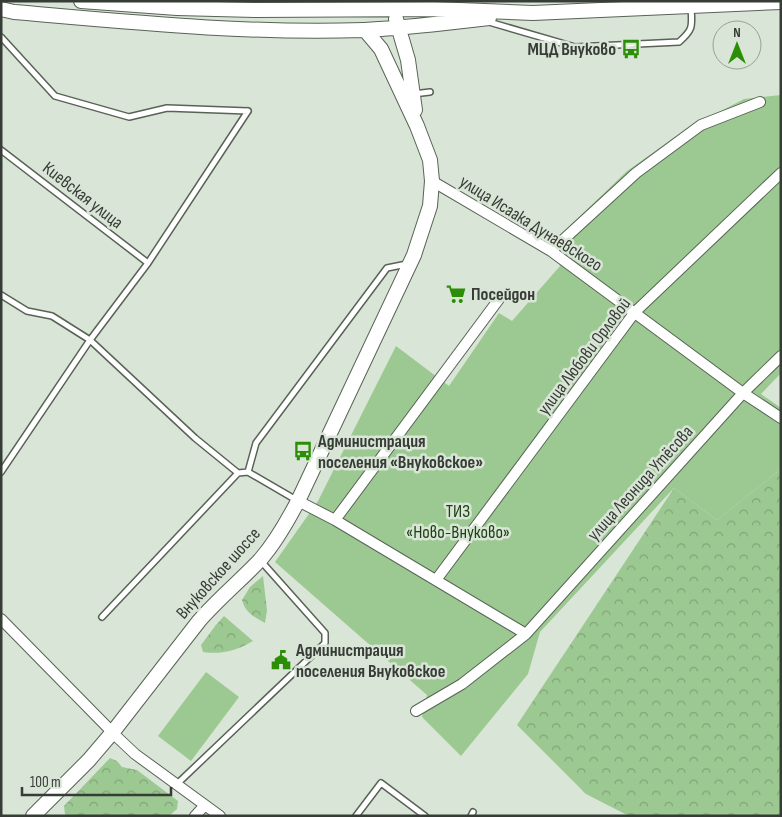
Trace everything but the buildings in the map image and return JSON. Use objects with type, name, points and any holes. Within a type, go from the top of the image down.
[{"type":"main road","points":[[81,1],[177,8],[255,5],[392,9],[407,5],[534,13]]},
{"type":"main road","points":[[6,11],[143,24],[263,30],[364,30],[534,13],[781,2]]},
{"type":"main road","points":[[381,49],[385,28],[392,9]]},
{"type":"main road","name":"Внуковское шоссе","points":[[392,9],[399,26],[408,60],[417,126]]},
{"type":"main road","name":"Внуковское шоссе","points":[[33,816],[81,769],[112,733],[199,620],[259,560],[279,534],[298,501],[411,263],[428,215],[432,181],[430,160],[417,126],[381,49],[364,30]]},
{"type":"street","points":[[551,251],[636,173],[694,130],[760,102]]},
{"type":"street","name":"улица Любови Орловой","points":[[436,580],[634,312],[781,173]]},
{"type":"street","name":"улица Исаака Дунаевского","points":[[432,181],[551,251],[743,393],[781,418]]},
{"type":"street","points":[[335,520],[499,299]]},
{"type":"street","name":"улица Леонида Утёсова","points":[[416,711],[462,684],[526,634],[743,393],[781,356]]},
{"type":"street","points":[[298,501],[335,520],[526,634]]},
{"type":"street","points":[[1,619],[112,733],[136,754],[220,816]]},
{"type":"street","points":[[195,816],[205,805]]},
{"type":"lane","points":[[480,19],[575,47],[679,42],[690,33],[692,24],[691,6]]},
{"type":"lane","points":[[1,37],[55,96],[130,118],[167,108],[248,111],[148,263],[90,340],[1,472]]},
{"type":"lane","points":[[412,94],[430,92]]},
{"type":"lane","name":"Киевская улица","points":[[1,150],[148,263]]},
{"type":"lane","points":[[248,472],[256,443],[388,268],[411,263]]},
{"type":"lane","points":[[1,295],[27,311],[52,316],[90,340],[195,438],[238,473]]},
{"type":"lane","points":[[102,617],[238,473],[248,472],[298,501]]},
{"type":"lane","points":[[177,784],[324,643],[325,633],[259,560]]},
{"type":"lane","points":[[356,816],[381,783],[425,816]]},
{"type":"green space","name":"ТИЗ «Ново-Внуково»","points":[[781,95],[781,373],[761,394],[781,408],[781,469],[717,520],[674,488],[540,632],[528,674],[461,756],[422,717],[427,695],[275,562],[318,501],[396,346],[449,386],[499,313],[512,321],[560,266],[553,242],[627,171],[686,129],[744,99]]},
{"type":"green space","points":[[781,469],[781,816],[629,816],[586,794],[517,725],[674,488],[717,520]]},
{"type":"green space","points":[[263,576],[267,610],[265,623],[248,611],[242,600],[250,587]]},
{"type":"green space","points":[[224,616],[253,641],[229,651],[203,652],[201,645]]},
{"type":"green space","points":[[206,672],[239,697],[191,761],[158,736]]},
{"type":"green space","points":[[110,758],[117,761],[122,767],[137,770],[178,801],[177,809],[169,816],[68,816],[65,814],[64,806]]},
{"type":"place","name":"МЦД Внуково","points":[[631,49]]},
{"type":"place","name":"Посейдон","points":[[456,294]]},
{"type":"place","name":"Администрация поселения «Внуковское»","points":[[303,451]]},
{"type":"place","name":"Администрация поселения Внуковское","points":[[281,660]]}]
